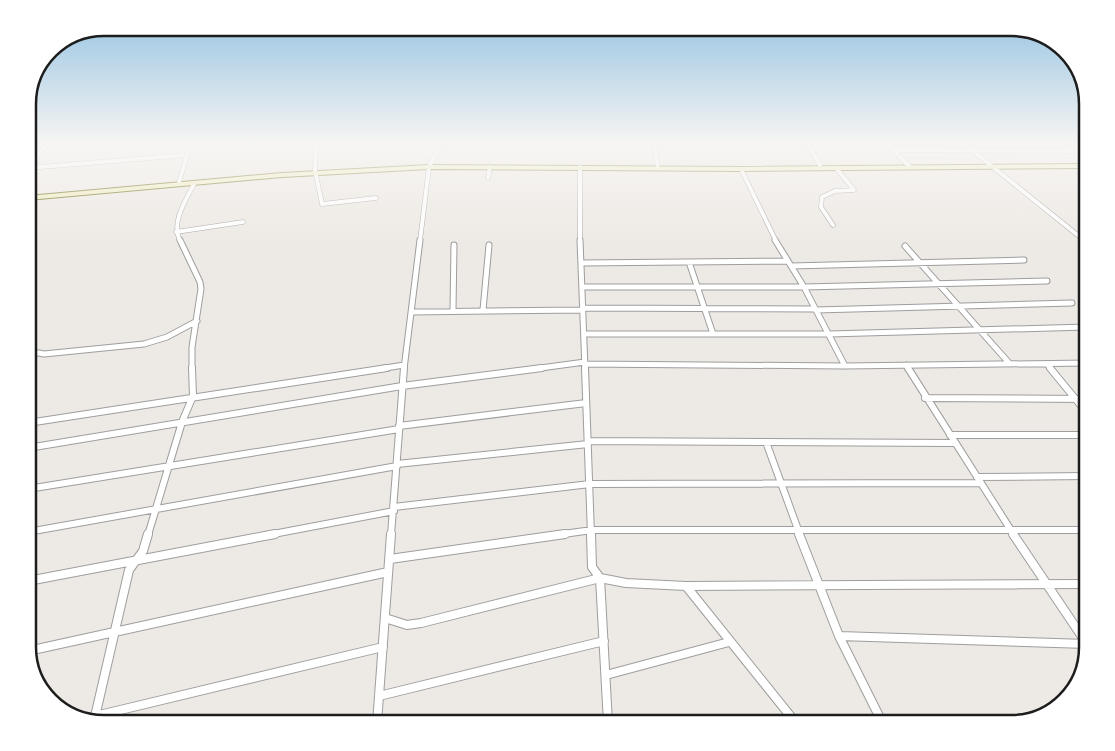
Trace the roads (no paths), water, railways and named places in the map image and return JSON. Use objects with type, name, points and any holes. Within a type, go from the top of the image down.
[{"type":"main road","points":[[36,196],[228,178]]},
{"type":"main road","points":[[36,196],[249,178]]},
{"type":"street","points":[[179,182],[180,178]]},
{"type":"street","points":[[316,178],[322,204],[376,198]]},
{"type":"street","points":[[378,715],[402,386],[428,178]]},
{"type":"street","points":[[580,178],[581,263],[592,567],[600,578],[608,715]]},
{"type":"street","points":[[747,178],[773,237],[804,287],[845,366]]},
{"type":"street","points":[[832,225],[821,207],[822,197],[835,192],[854,190],[844,178]]},
{"type":"street","points":[[1007,178],[1079,236]]},
{"type":"street","points":[[93,714],[129,570],[143,551],[182,422],[193,396],[192,348],[201,300],[200,282],[176,232],[180,212],[194,184]]},
{"type":"street","points":[[176,232],[243,222]]},
{"type":"street","points":[[453,310],[454,245]]},
{"type":"street","points":[[483,310],[489,245]]},
{"type":"street","points":[[905,246],[936,284],[1010,364]]},
{"type":"street","points":[[791,266],[1024,260]]},
{"type":"street","points":[[581,263],[788,261]]},
{"type":"street","points":[[689,262],[713,334]]},
{"type":"street","points":[[582,287],[804,287],[1046,281]]},
{"type":"street","points":[[411,312],[583,309],[816,310],[1072,303]]},
{"type":"street","points":[[36,352],[44,354],[144,344],[167,337],[197,321]]},
{"type":"street","points":[[584,334],[829,334],[1079,327]]},
{"type":"street","points":[[36,447],[402,386],[585,363],[845,366],[1079,363]]},
{"type":"street","points":[[1047,364],[1079,405]]},
{"type":"street","points":[[36,422],[404,365]]},
{"type":"street","points":[[906,365],[925,398],[1079,631]]},
{"type":"street","points":[[925,398],[1079,400]]},
{"type":"street","points":[[36,488],[399,427],[586,404]]},
{"type":"street","points":[[950,436],[1079,435]]},
{"type":"street","points":[[766,442],[779,482],[799,529],[818,585],[839,636],[878,715]]},
{"type":"street","points":[[36,531],[397,465],[588,443],[954,442]]},
{"type":"street","points":[[36,579],[394,509],[590,484],[979,480],[1079,476]]},
{"type":"street","points":[[390,559],[592,530],[799,529],[1014,532],[1079,530]]},
{"type":"street","points":[[36,649],[388,572]]},
{"type":"street","points":[[385,618],[407,624],[421,623],[600,578],[626,583],[686,586],[1079,584]]},
{"type":"street","points":[[686,586],[789,715]]},
{"type":"street","points":[[839,636],[1079,644]]},
{"type":"street","points":[[379,696],[604,640]]},
{"type":"street","points":[[606,675],[729,642]]},
{"type":"street","points":[[104,715],[383,647]]}]
